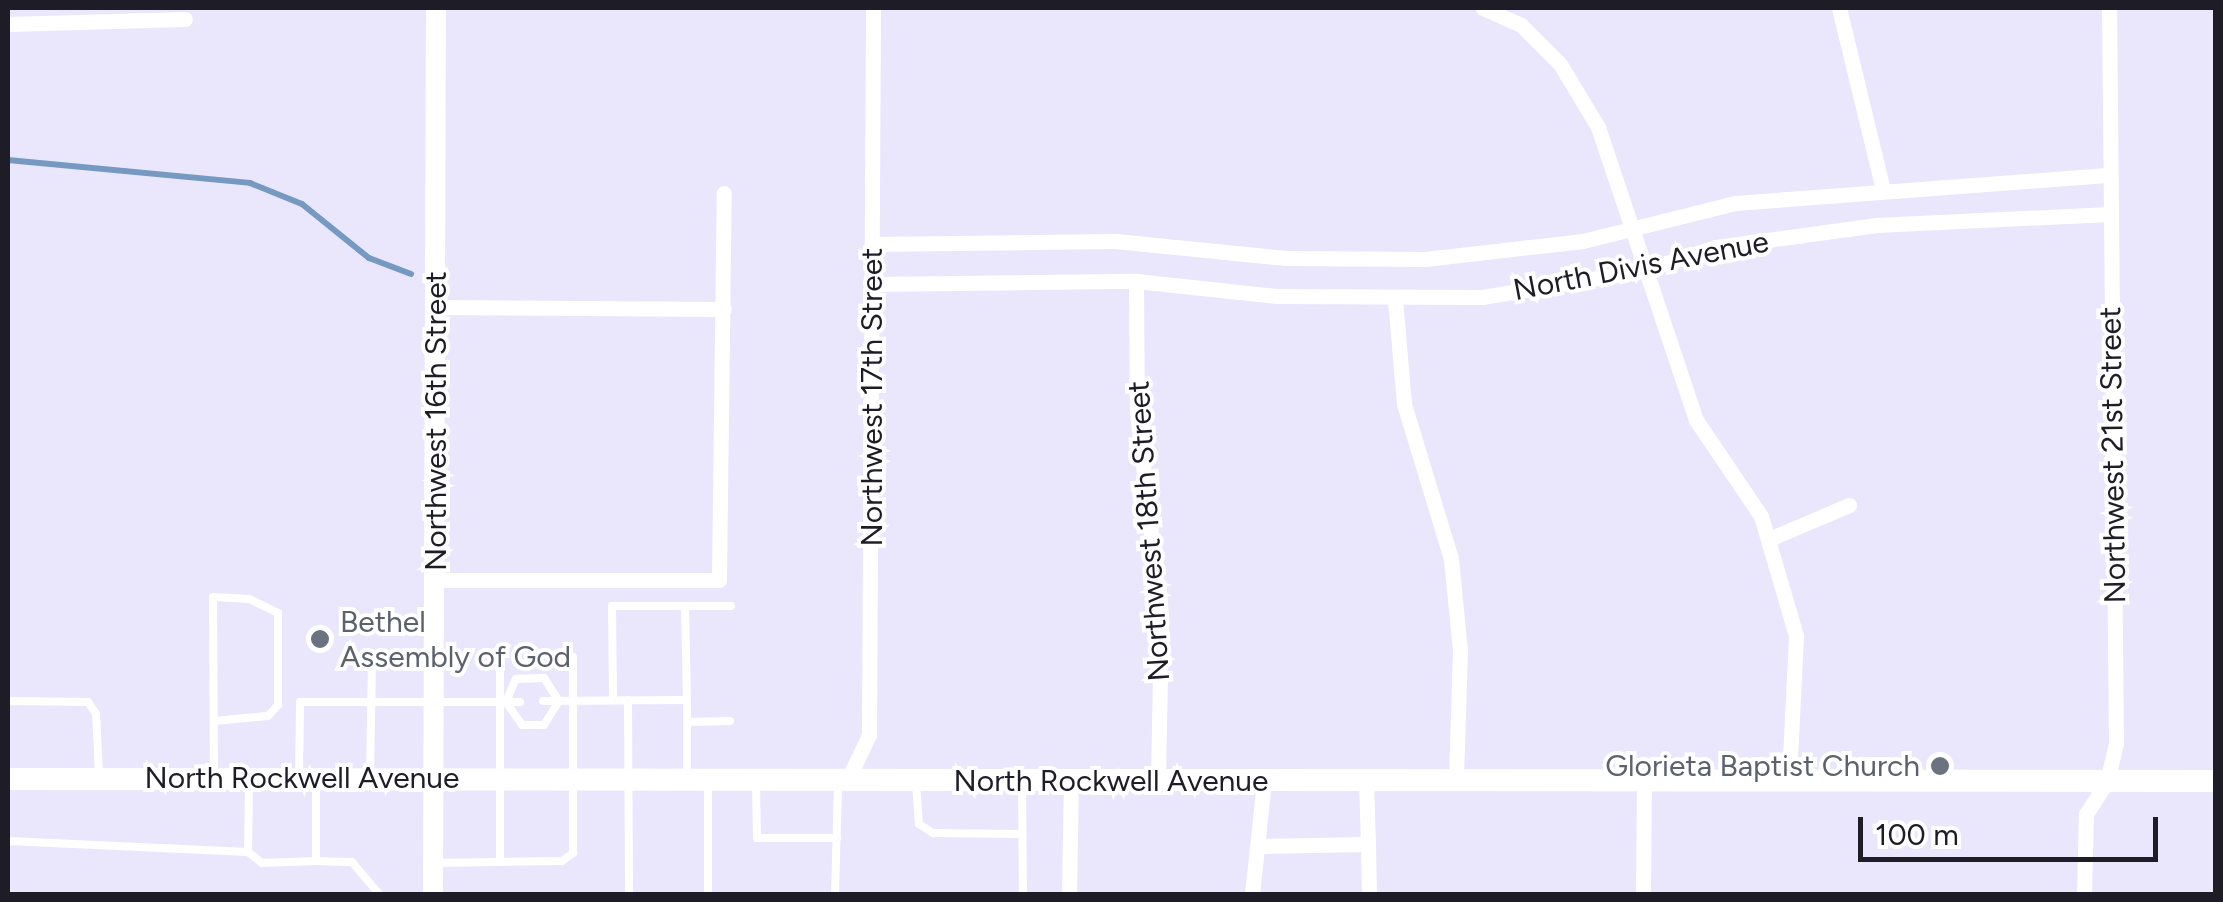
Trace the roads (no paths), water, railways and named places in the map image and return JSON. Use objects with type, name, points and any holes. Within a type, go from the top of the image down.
[{"type":"main road","name":"North Rockwell Avenue","points":[[8,779],[2216,781]]},
{"type":"street","name":"Northwest 16th Street","points":[[433,894],[436,8]]},
{"type":"street","name":"Northwest 17th Street","points":[[842,781],[869,735],[873,8]]},
{"type":"street","points":[[1483,8],[1521,25],[1560,64],[1598,127],[1627,231],[1696,420],[1769,539],[1796,636],[1789,779]]},
{"type":"street","points":[[1839,8],[1883,190]]},
{"type":"street","name":"Northwest 21st Street","points":[[2084,894],[2086,814],[2106,782],[2116,744],[2108,8]]},
{"type":"street","points":[[8,24],[185,19]]},
{"type":"street","name":"North Divis Avenue","points":[[873,244],[1115,242],[1286,258],[1426,259],[1627,231],[1735,203],[2110,175]]},
{"type":"street","points":[[435,580],[719,580],[724,192]]},
{"type":"street","name":"North Divis Avenue","points":[[873,284],[1136,281],[1395,299],[1482,297],[1642,271],[1716,248],[1876,225],[2110,214]]},
{"type":"street","name":"Northwest 18th Street","points":[[1136,281],[1138,413],[1161,622],[1158,782]]},
{"type":"street","points":[[1395,299],[1404,404],[1450,559],[1460,650],[1456,779]]},
{"type":"street","points":[[436,307],[724,309]]},
{"type":"street","points":[[1769,539],[1848,505]]},
{"type":"street","points":[[1643,894],[1644,779]]},
{"type":"street","points":[[1366,780],[1369,894]]},
{"type":"street","points":[[1252,894],[1262,846],[1264,781]]},
{"type":"street","points":[[1070,782],[1070,894]]},
{"type":"street","points":[[1262,846],[1368,844]]},
{"type":"lane","points":[[214,720],[268,716],[278,705],[278,613],[249,600],[213,597],[214,778]]},
{"type":"lane","points":[[613,700],[612,606],[731,606]]},
{"type":"lane","points":[[684,606],[686,722],[697,779],[708,894]]},
{"type":"lane","points":[[434,863],[569,857],[574,778],[573,657]]},
{"type":"lane","points":[[370,778],[372,659],[434,658]]},
{"type":"lane","points":[[500,658],[500,862]]},
{"type":"lane","points":[[503,702],[516,679],[544,678],[559,701]]},
{"type":"lane","points":[[8,700],[88,702],[96,714],[100,779]]},
{"type":"lane","points":[[628,700],[628,894]]},
{"type":"lane","points":[[543,701],[686,700]]},
{"type":"lane","points":[[503,702],[522,725],[544,725],[559,701]]},
{"type":"lane","points":[[316,860],[300,702],[520,702]]},
{"type":"lane","points":[[686,722],[730,722]]},
{"type":"lane","points":[[248,852],[249,778]]},
{"type":"lane","points":[[756,780],[757,838],[837,838]]},
{"type":"lane","points":[[835,894],[842,781]]},
{"type":"lane","points":[[916,781],[919,824],[932,833],[1022,834]]},
{"type":"lane","points":[[1022,781],[1022,894]]},
{"type":"lane","points":[[8,840],[248,852],[262,863],[352,862],[379,894]]},
{"type":"waterway","points":[[8,160],[250,183],[302,204],[369,258],[411,274]]},
{"type":"place","name":"Bethel Assembly of God","points":[[320,639]]},
{"type":"place","name":"Glorieta Baptist Church","points":[[1940,766]]}]
